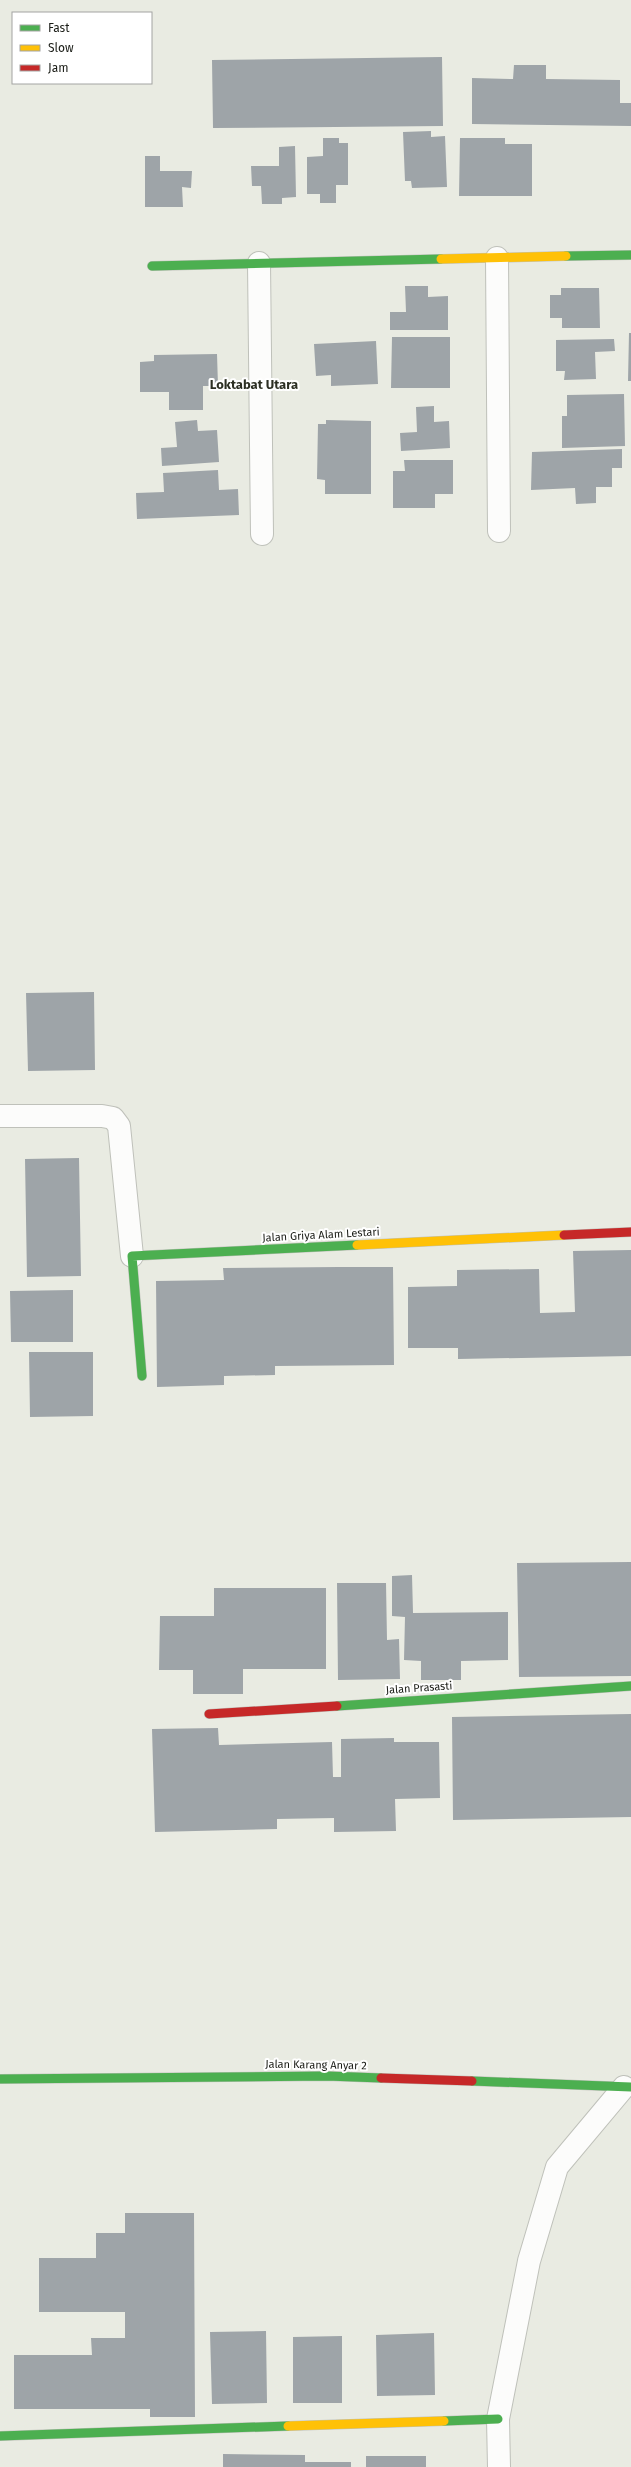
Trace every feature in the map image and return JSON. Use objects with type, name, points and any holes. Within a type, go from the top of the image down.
[{"type":"street","points":[[152,266],[631,255]]},
{"type":"street","points":[[497,258],[499,531]]},
{"type":"street","points":[[260,263],[262,534]]},
{"type":"street","points":[[0,1116],[102,1116],[113,1118],[119,1126],[142,1376]]},
{"type":"street","name":"Jalan Griya Alam Lestari","points":[[132,1256],[631,1232]]},
{"type":"street","name":"Jalan Prasasti","points":[[210,1714],[631,1686]]},
{"type":"street","name":"Jalan Karang Anyar 2","points":[[0,2079],[327,2076],[628,2087]]},
{"type":"street","points":[[499,2467],[498,2419],[529,2261],[557,2167],[628,2087]]},
{"type":"street","points":[[0,2436],[498,2419]]},
{"type":"building","points":[[442,57],[443,126],[213,128],[212,60]]},
{"type":"building","points":[[514,65],[546,65],[546,79],[620,80],[620,103],[631,103],[631,126],[472,124],[472,78],[513,79]]},
{"type":"building","points":[[431,131],[431,137],[445,136],[447,187],[412,188],[411,181],[405,181],[403,132]]},
{"type":"building","points":[[323,138],[339,138],[339,143],[348,143],[348,185],[336,185],[336,203],[320,203],[320,194],[307,194],[307,157],[323,156]]},
{"type":"building","points":[[460,138],[505,138],[505,144],[532,144],[532,196],[459,196]]},
{"type":"building","points":[[295,146],[296,197],[282,198],[282,204],[262,204],[261,186],[252,186],[251,166],[279,166],[279,147]]},
{"type":"building","points":[[145,156],[160,156],[160,171],[192,171],[191,188],[182,187],[183,207],[145,207]]},
{"type":"building","points":[[405,286],[428,286],[428,297],[448,296],[448,330],[390,330],[390,312],[406,312]]},
{"type":"building","points":[[561,288],[599,288],[600,328],[562,328],[562,318],[550,318],[550,295],[561,295]]},
{"type":"building","points":[[629,333],[631,333],[631,381],[628,381]]},
{"type":"building","points":[[392,337],[450,337],[450,388],[391,388]]},
{"type":"building","points":[[614,339],[615,351],[595,352],[596,379],[564,380],[565,371],[556,371],[556,340]]},
{"type":"building","points":[[376,341],[378,384],[331,386],[331,375],[316,376],[314,344]]},
{"type":"building","points":[[217,354],[218,386],[203,386],[203,410],[169,410],[169,392],[140,392],[140,362],[154,361],[154,355]]},
{"type":"building","points":[[624,394],[625,446],[562,448],[562,416],[567,416],[567,395]]},
{"type":"building","points":[[434,406],[434,422],[449,421],[450,448],[401,451],[400,433],[417,432],[416,407]]},
{"type":"building","points":[[197,420],[198,431],[217,430],[219,462],[162,466],[161,448],[177,447],[175,422]]},
{"type":"building","points":[[326,420],[371,421],[371,494],[325,494],[325,480],[317,479],[318,424],[326,424]]},
{"type":"building","points":[[622,449],[622,468],[612,468],[612,487],[596,487],[596,503],[576,504],[575,488],[531,490],[532,452]]},
{"type":"building","points":[[404,460],[453,460],[453,494],[435,494],[435,508],[393,508],[393,471],[405,471]]},
{"type":"building","points":[[218,470],[219,490],[238,489],[239,515],[137,519],[136,493],[164,492],[163,473]]},
{"type":"building","points":[[94,992],[95,1070],[28,1071],[26,993]]},
{"type":"building","points":[[79,1158],[81,1276],[27,1277],[25,1159]]},
{"type":"building","points":[[631,1250],[631,1356],[458,1359],[458,1348],[408,1348],[408,1287],[457,1286],[457,1270],[539,1269],[540,1313],[575,1312],[573,1251]]},
{"type":"building","points":[[393,1267],[394,1365],[275,1366],[275,1375],[224,1376],[224,1385],[157,1387],[156,1281],[224,1280],[223,1268]]},
{"type":"building","points":[[73,1290],[73,1342],[11,1342],[10,1291]]},
{"type":"building","points":[[29,1352],[93,1352],[93,1416],[30,1417]]},
{"type":"building","points":[[631,1562],[631,1676],[519,1677],[517,1563]]},
{"type":"building","points":[[412,1575],[413,1613],[508,1612],[508,1660],[461,1661],[461,1680],[421,1680],[421,1661],[404,1660],[405,1617],[392,1616],[392,1576]]},
{"type":"building","points":[[337,1583],[386,1583],[387,1640],[399,1639],[400,1679],[338,1680]]},
{"type":"building","points":[[214,1588],[326,1588],[326,1669],[243,1669],[243,1694],[193,1694],[193,1670],[159,1670],[160,1616],[214,1616]]},
{"type":"building","points":[[631,1714],[631,1817],[453,1820],[452,1717]]},
{"type":"building","points":[[218,1728],[219,1745],[332,1742],[333,1777],[341,1777],[341,1739],[394,1738],[394,1742],[439,1742],[440,1798],[395,1799],[396,1831],[334,1832],[334,1818],[277,1819],[277,1829],[155,1832],[152,1729]]},
{"type":"building","points":[[125,2213],[194,2213],[195,2417],[150,2417],[150,2409],[14,2409],[14,2355],[92,2355],[91,2338],[125,2338],[125,2312],[39,2312],[39,2258],[96,2258],[96,2233],[125,2233]]},
{"type":"building","points":[[266,2331],[267,2403],[212,2404],[210,2332]]},
{"type":"building","points":[[434,2333],[435,2395],[377,2396],[376,2335]]},
{"type":"building","points":[[342,2336],[342,2403],[293,2403],[293,2337]]},
{"type":"building","points":[[223,2454],[305,2455],[305,2462],[351,2462],[351,2467],[223,2467]]},
{"type":"building","points":[[366,2456],[426,2456],[426,2467],[366,2467]]},
{"type":"traffic: fast","points":[[566,256],[631,255]]},
{"type":"traffic: fast","points":[[152,266],[441,259]]},
{"type":"traffic: fast","points":[[142,1376],[132,1256],[357,1245]]},
{"type":"traffic: fast","points":[[337,1706],[631,1686]]},
{"type":"traffic: fast","points":[[0,2079],[327,2076],[381,2078]]},
{"type":"traffic: fast","points":[[472,2081],[631,2087]]},
{"type":"traffic: fast","points":[[444,2421],[498,2419]]},
{"type":"traffic: fast","points":[[0,2436],[288,2426]]},
{"type":"traffic: slow","points":[[441,259],[566,256]]},
{"type":"traffic: slow","points":[[357,1245],[564,1235]]},
{"type":"traffic: slow","points":[[288,2426],[444,2421]]},
{"type":"traffic: jam","points":[[564,1235],[631,1232]]},
{"type":"traffic: jam","points":[[209,1714],[337,1706]]},
{"type":"traffic: jam","points":[[381,2078],[472,2081]]},
{"type":"district","name":"Loktabat Utara","points":[[254,384]]}]
